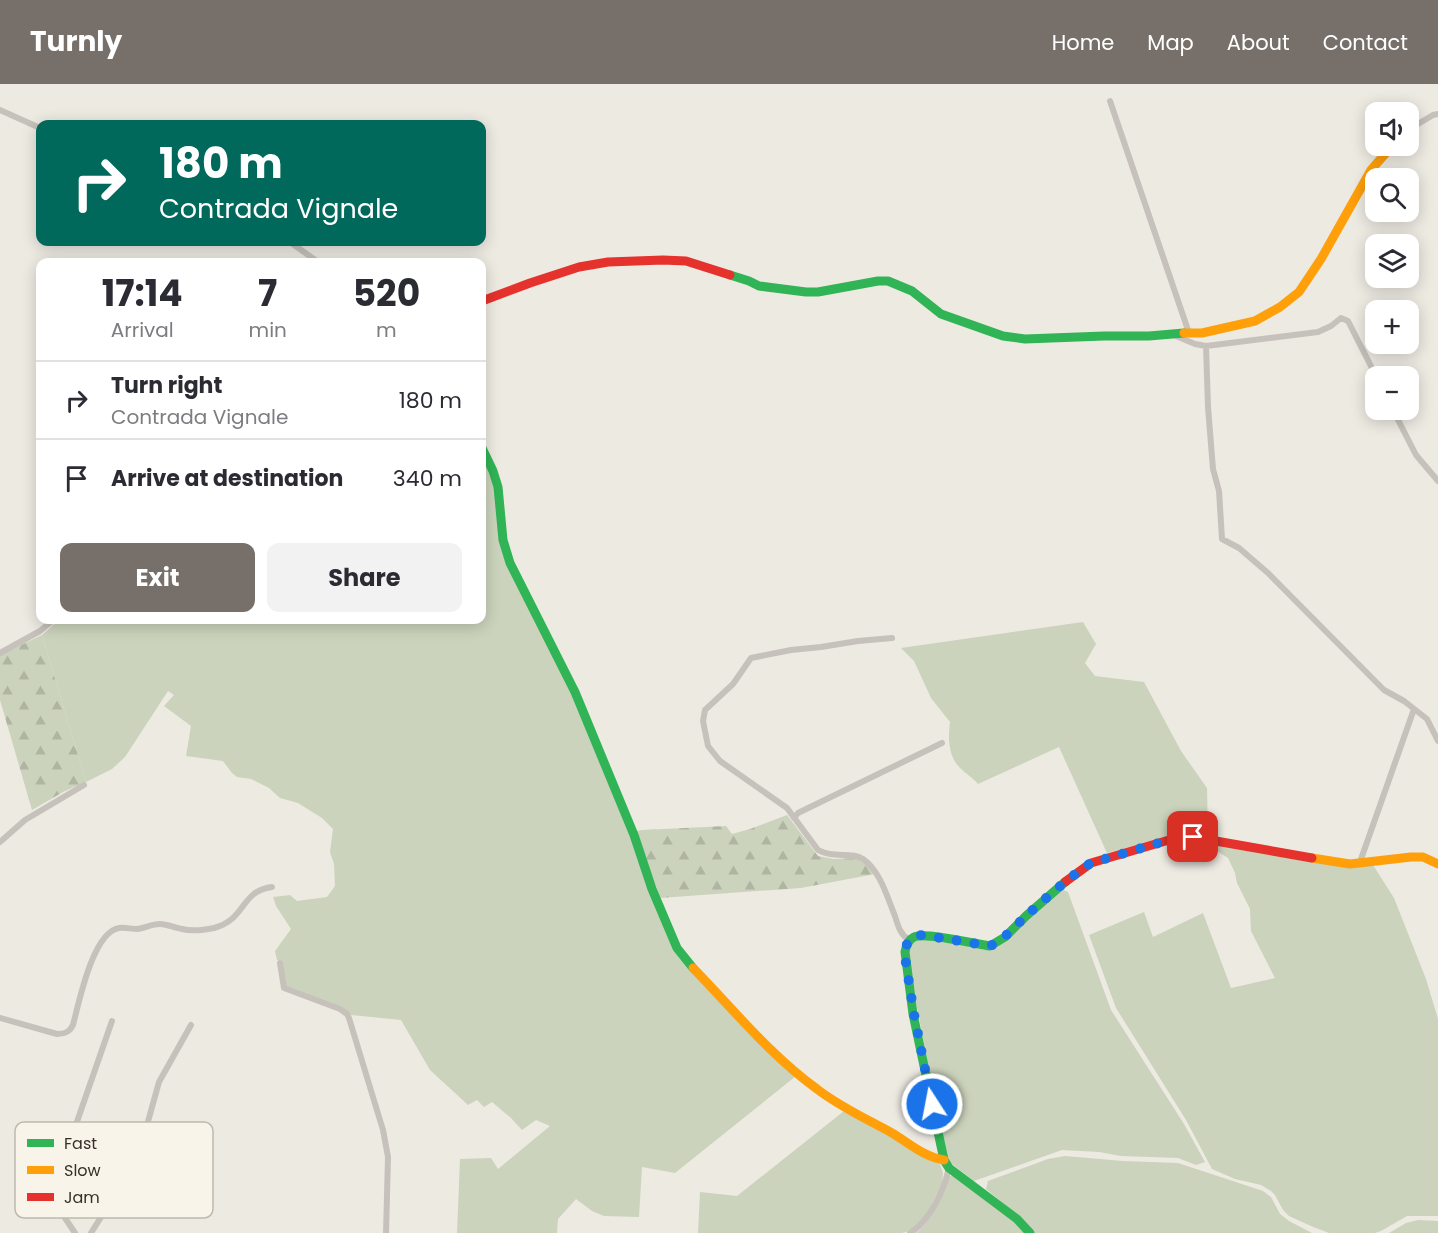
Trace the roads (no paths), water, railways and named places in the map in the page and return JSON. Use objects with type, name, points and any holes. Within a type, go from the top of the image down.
[{"type":"street","points":[[1110,101],[1189,333]]},
{"type":"street","points":[[0,110],[36,126]]},
{"type":"street","points":[[1419,124],[1438,114]]},
{"type":"street","points":[[486,300],[579,267],[608,262],[686,261],[759,286],[807,292],[888,281],[912,291],[941,314],[1003,336],[1025,339],[1203,333],[1255,321],[1299,292],[1321,259],[1371,170],[1383,156]]},
{"type":"street","points":[[296,246],[312,258]]},
{"type":"street","points":[[1173,334],[1195,344],[1206,346],[1318,332],[1341,318],[1348,321],[1371,366]]},
{"type":"street","points":[[1206,346],[1213,469],[1219,491],[1222,539],[1239,548],[1268,573],[1384,690],[1404,700],[1426,719],[1438,741]]},
{"type":"street","points":[[1398,420],[1416,455],[1438,481]]},
{"type":"street","points":[[486,456],[494,471],[498,487],[503,540],[510,562],[579,702],[634,835],[652,889],[686,961],[756,1034],[819,1091],[946,1164],[1017,1219],[1030,1233]]},
{"type":"street","points":[[0,653],[48,624]]},
{"type":"street","points":[[892,638],[791,650],[751,658],[733,684],[705,710],[703,720],[708,746],[712,752],[729,768],[781,803],[818,850],[834,856],[857,856],[869,865],[881,884],[901,933],[909,940]]},
{"type":"street","points":[[1360,862],[1414,710]]},
{"type":"street","points":[[794,818],[798,813],[942,743]]},
{"type":"street","points":[[0,842],[25,820],[84,785]]},
{"type":"street","points":[[910,1233],[921,1225],[929,1214],[945,1183],[946,1164],[914,1014],[905,957],[905,949],[909,940],[922,935],[990,946],[997,943],[1091,863],[1180,838],[1204,838],[1350,864],[1411,857],[1423,857],[1438,864]]},
{"type":"street","points":[[0,1018],[57,1034],[65,1034],[72,1029],[86,976],[105,936],[120,928],[136,929],[159,924],[193,931],[214,928],[228,922],[240,912],[248,898],[254,893],[260,889],[272,887]]},
{"type":"street","points":[[279,963],[284,988],[340,1009],[349,1018],[388,1157],[386,1233]]},
{"type":"street","points":[[77,1122],[112,1021]]},
{"type":"street","points":[[148,1122],[159,1082],[191,1025]]},
{"type":"street","points":[[65,1218],[75,1233]]},
{"type":"street","points":[[91,1233],[100,1218]]}]
